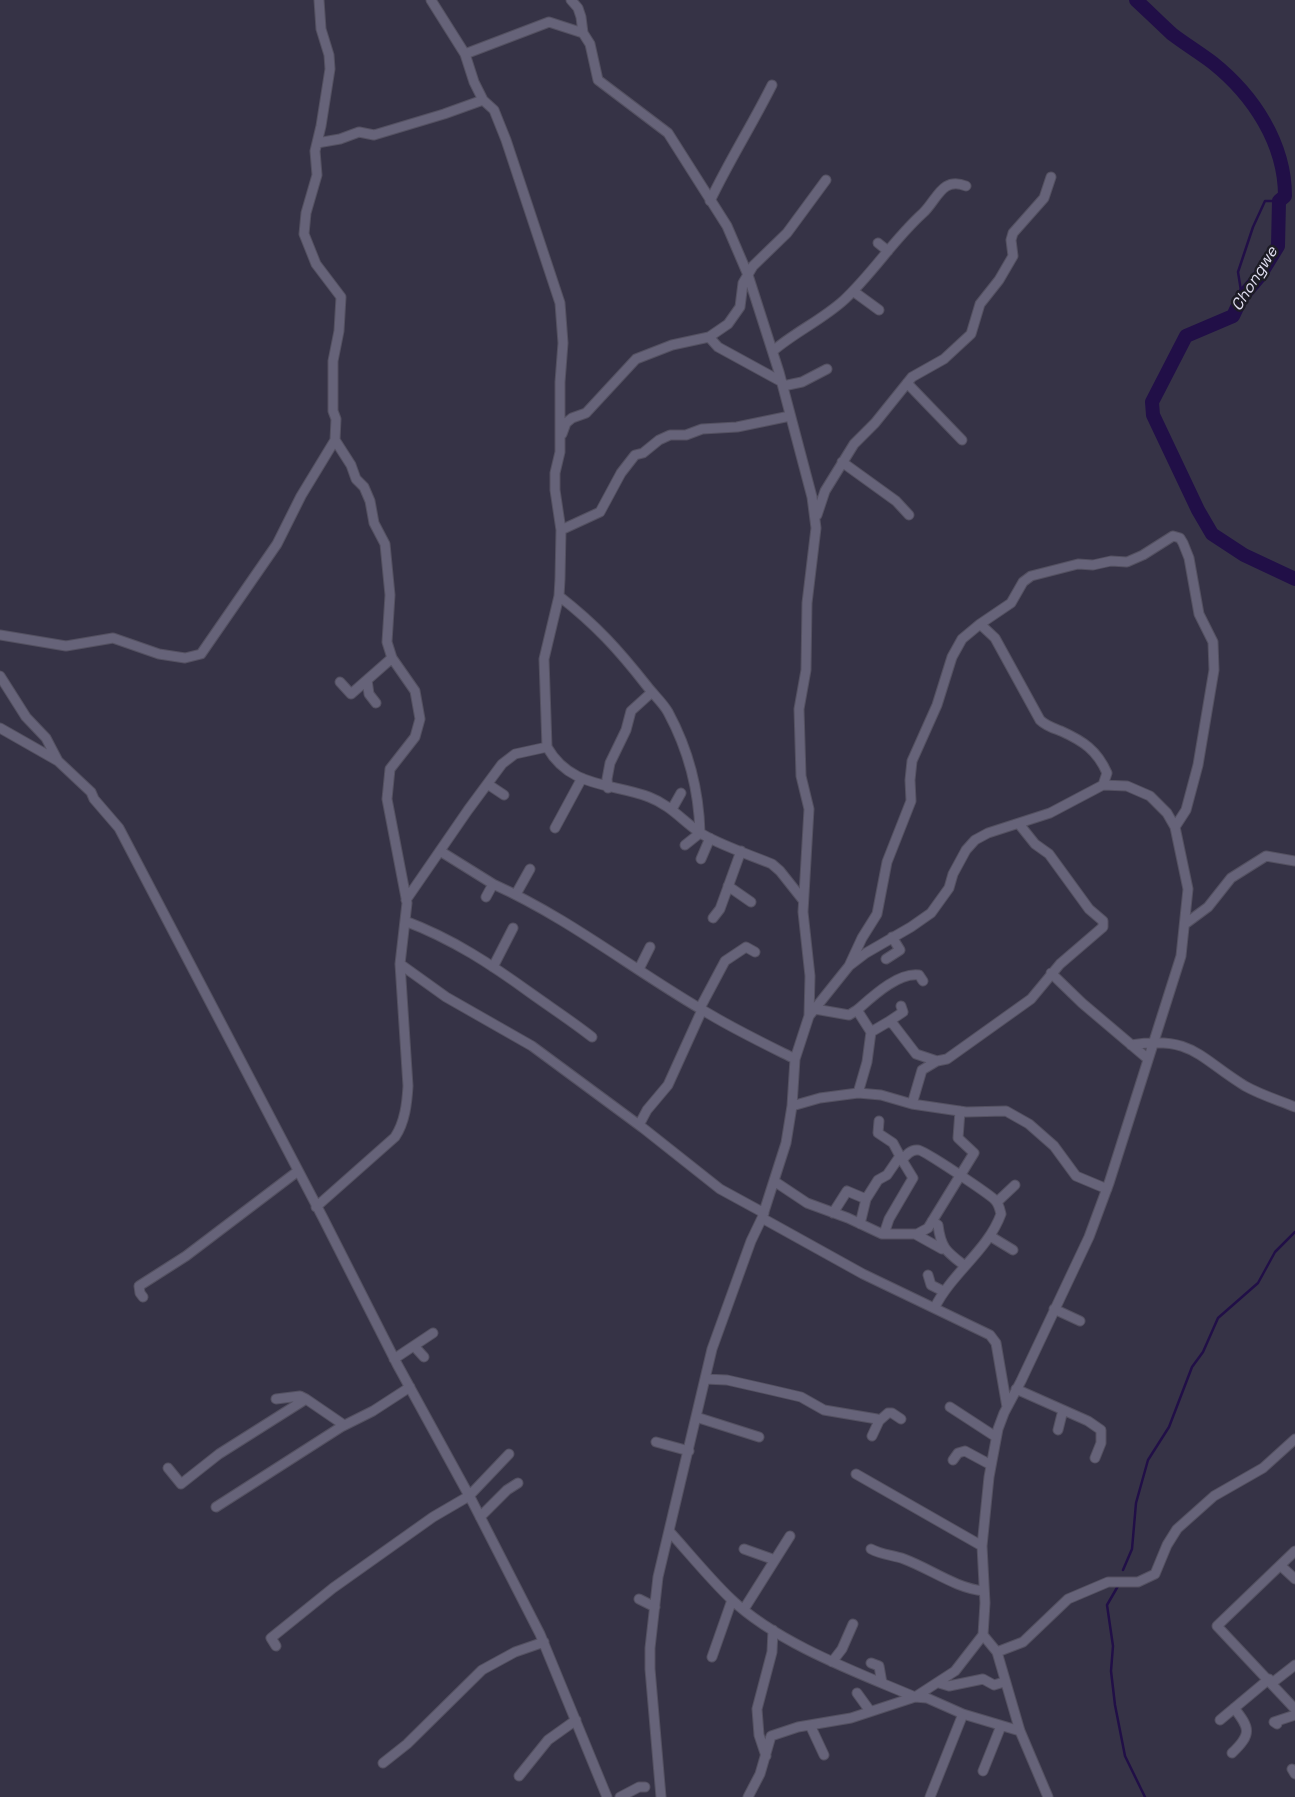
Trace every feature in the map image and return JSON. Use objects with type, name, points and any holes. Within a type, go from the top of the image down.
[{"type":"street","points":[[0,635],[66,646],[114,638],[159,654],[185,658],[201,654],[272,552],[301,496],[335,440],[336,419],[333,411],[333,361],[339,331],[341,297],[316,264],[304,228],[306,213],[317,175],[315,151],[330,69],[329,56],[321,29],[319,0]]},
{"type":"street","points":[[431,0],[466,54],[474,82],[483,100],[494,110],[506,140],[560,303],[563,342],[560,382],[560,437],[555,490],[561,530],[559,596],[544,659],[547,747],[554,760],[567,771],[608,788],[649,797],[672,809],[700,833],[772,864],[780,870],[803,900]]},
{"type":"street","points":[[571,0],[578,8],[583,34],[590,44],[598,80],[668,133],[727,226],[748,275],[773,351],[816,518]]},
{"type":"street","points":[[466,54],[549,22],[583,34]]},
{"type":"street","points":[[710,201],[729,162],[752,125],[772,85]]},
{"type":"street","points":[[317,143],[340,139],[359,132],[374,135],[483,100]]},
{"type":"street","points":[[812,1013],[803,900],[809,809],[801,776],[799,709],[806,670],[807,603],[816,518],[825,491],[854,444],[875,423],[912,377],[944,359],[971,334],[980,304],[999,280],[1012,256],[1011,240],[1013,233],[1044,198],[1051,177]]},
{"type":"street","points":[[560,437],[566,424],[586,412],[636,359],[672,345],[709,338],[728,324],[738,310],[744,283],[748,275],[766,251],[787,233],[826,180]]},
{"type":"street","points":[[773,351],[830,312],[852,291],[888,251],[901,233],[926,210],[943,187],[956,182],[966,186]]},
{"type":"street","points":[[878,243],[888,251]]},
{"type":"street","points":[[852,291],[879,310]]},
{"type":"street","points":[[709,338],[718,347],[782,384],[802,382],[827,369]]},
{"type":"street","points":[[907,383],[962,440]]},
{"type":"street","points":[[561,530],[600,512],[621,473],[635,455],[643,453],[670,435],[686,435],[702,429],[737,427],[790,416]]},
{"type":"street","points":[[316,1207],[385,1147],[400,1130],[407,1103],[408,1086],[400,964],[406,900],[387,799],[390,769],[415,737],[420,718],[414,691],[392,658],[387,642],[390,595],[384,544],[374,523],[370,502],[364,487],[356,479],[351,464],[335,440]]},
{"type":"street","points":[[842,462],[896,501],[909,515]]},
{"type":"street","points":[[661,1797],[650,1669],[658,1577],[712,1349],[751,1241],[763,1216],[786,1142],[792,1106],[795,1059],[812,1013],[849,966],[862,938],[877,914],[887,862],[911,801],[910,780],[912,761],[937,705],[952,657],[962,639],[1011,603],[1024,582],[1031,576],[1078,564],[1093,565],[1111,561],[1127,562],[1152,550],[1167,538],[1174,536],[1180,538],[1189,558],[1199,614],[1213,642],[1214,670],[1198,765],[1186,810],[1175,827]]},
{"type":"street","points":[[559,596],[594,623],[599,631],[615,645],[668,711],[683,742],[699,806],[700,833]]},
{"type":"street","points":[[980,624],[995,638],[1040,720],[1045,725],[1089,746],[1095,752],[1107,773],[1103,785]]},
{"type":"street","points":[[340,682],[351,694],[392,658]]},
{"type":"street","points":[[0,676],[26,717],[46,738],[58,761]]},
{"type":"street","points":[[367,680],[369,694],[376,703]]},
{"type":"street","points":[[608,788],[607,779],[610,763],[626,730],[631,711],[652,692]]},
{"type":"street","points":[[0,728],[58,761],[91,792],[94,799],[119,828],[394,1359],[469,1496],[544,1642],[607,1797]]},
{"type":"street","points":[[406,900],[502,764],[514,754],[547,747]]},
{"type":"street","points":[[555,828],[582,778]]},
{"type":"street","points":[[488,785],[504,795]]},
{"type":"street","points":[[748,1797],[760,1774],[771,1736],[810,1725],[850,1718],[915,1697],[955,1671],[983,1635],[982,1546],[996,1438],[1007,1407],[1089,1237],[1107,1188],[1180,956],[1188,890],[1175,827],[1167,813],[1150,796],[1127,786],[1103,785],[1050,813],[988,833],[975,840],[966,850],[939,905],[920,922],[892,937],[849,966]]},
{"type":"street","points":[[672,809],[681,793]]},
{"type":"street","points":[[912,1104],[922,1070],[937,1061],[947,1059],[1031,998],[1051,973],[1103,927],[1104,924],[1089,909],[1048,854],[1035,844],[1019,824]]},
{"type":"street","points":[[685,845],[700,833]]},
{"type":"street","points":[[701,859],[710,838]]},
{"type":"street","points":[[440,851],[493,884],[555,915],[701,1009],[795,1059]]},
{"type":"street","points":[[713,918],[720,909],[741,851]]},
{"type":"street","points":[[1185,924],[1208,907],[1231,878],[1266,856],[1295,861]]},
{"type":"street","points":[[516,894],[530,869]]},
{"type":"street","points":[[486,897],[493,884]]},
{"type":"street","points":[[728,886],[751,902]]},
{"type":"street","points":[[405,921],[437,932],[494,967],[592,1038]]},
{"type":"street","points":[[494,967],[514,928]]},
{"type":"street","points":[[886,959],[900,950],[892,937]]},
{"type":"street","points":[[639,970],[650,947]]},
{"type":"street","points":[[639,1125],[647,1110],[668,1084],[701,1009],[725,961],[746,947],[755,952]]},
{"type":"street","points":[[400,964],[446,997],[532,1046],[639,1125],[720,1189],[863,1274],[990,1335],[996,1343],[1007,1407]]},
{"type":"street","points":[[1051,973],[1148,1059]]},
{"type":"street","points":[[812,1013],[849,1016],[881,989],[910,974],[918,975],[923,980]]},
{"type":"street","points":[[871,1032],[903,1012],[901,1006]]},
{"type":"street","points":[[857,1010],[871,1032],[867,1062],[858,1093]]},
{"type":"street","points":[[888,1022],[893,1024],[916,1054],[937,1061]]},
{"type":"street","points":[[1131,1045],[1154,1041],[1184,1046],[1212,1061],[1245,1086],[1295,1106]]},
{"type":"street","points":[[792,1106],[820,1098],[858,1093],[881,1095],[912,1104],[960,1111],[981,1113],[998,1110],[1017,1116],[1054,1146],[1076,1176],[1107,1188]]},
{"type":"street","points":[[774,1181],[807,1203],[884,1234],[915,1234],[928,1228],[974,1153],[958,1138],[960,1111]]},
{"type":"street","points":[[879,1121],[878,1133],[893,1143],[913,1178],[893,1212],[884,1234]]},
{"type":"street","points":[[860,1224],[866,1199],[878,1180],[887,1175],[901,1158],[910,1151],[918,1150],[961,1176],[997,1202],[1002,1214],[996,1229],[943,1291],[935,1308]]},
{"type":"street","points":[[143,1297],[139,1286],[186,1256],[298,1171]]},
{"type":"street","points":[[997,1202],[1015,1185]]},
{"type":"street","points":[[833,1213],[847,1192],[866,1199]]},
{"type":"street","points":[[932,1221],[938,1226],[940,1241],[946,1252]]},
{"type":"street","points":[[915,1234],[934,1243],[965,1266]]},
{"type":"street","points":[[990,1236],[1013,1250]]},
{"type":"street","points":[[928,1275],[931,1285],[943,1291]]},
{"type":"street","points":[[1054,1309],[1080,1321]]},
{"type":"street","points":[[394,1359],[433,1333]]},
{"type":"street","points":[[414,1346],[424,1357]]},
{"type":"street","points":[[705,1379],[727,1380],[772,1390],[801,1397],[824,1410],[879,1421]]},
{"type":"street","points":[[216,1507],[344,1425],[410,1387]]},
{"type":"street","points":[[1016,1389],[1088,1421],[1101,1430],[1101,1443],[1095,1458]]},
{"type":"street","points":[[276,1399],[300,1396],[344,1425]]},
{"type":"street","points":[[168,1468],[181,1484],[219,1454],[306,1399]]},
{"type":"street","points":[[950,1407],[996,1438]]},
{"type":"street","points":[[1058,1430],[1063,1410]]},
{"type":"street","points":[[872,1436],[879,1421],[888,1412],[901,1419]]},
{"type":"street","points":[[696,1417],[759,1437]]},
{"type":"street","points":[[997,1652],[1023,1642],[1068,1599],[1108,1582],[1138,1582],[1155,1574],[1167,1544],[1177,1529],[1214,1496],[1262,1468],[1295,1439]]},
{"type":"street","points":[[656,1442],[689,1451]]},
{"type":"street","points":[[953,1460],[958,1453],[965,1451],[991,1465]]},
{"type":"street","points":[[276,1646],[271,1638],[333,1588],[433,1517],[469,1496],[509,1454]]},
{"type":"street","points":[[856,1474],[982,1546]]},
{"type":"street","points":[[480,1517],[507,1490],[518,1483]]},
{"type":"street","points":[[669,1531],[732,1600],[773,1630],[832,1662],[915,1697],[927,1698],[963,1714],[1020,1731]]},
{"type":"street","points":[[744,1609],[790,1536]]},
{"type":"street","points":[[744,1549],[776,1560]]},
{"type":"street","points":[[870,1549],[883,1555],[903,1558],[969,1589],[984,1591]]},
{"type":"street","points":[[1295,1552],[1217,1626],[1295,1709]]},
{"type":"street","points":[[1281,1566],[1295,1579]]},
{"type":"street","points":[[639,1599],[655,1606]]},
{"type":"street","points":[[712,1657],[732,1600]]},
{"type":"street","points":[[832,1662],[842,1649],[853,1624]]},
{"type":"street","points":[[766,1756],[759,1735],[757,1708],[772,1652],[773,1630]]},
{"type":"street","points":[[983,1635],[997,1652],[1004,1682],[1020,1731],[1048,1797]]},
{"type":"street","points":[[383,1763],[407,1744],[482,1670],[515,1652],[544,1642]]},
{"type":"street","points":[[871,1663],[879,1666],[882,1683]]},
{"type":"street","points":[[1220,1720],[1270,1681],[1295,1665]]},
{"type":"street","points":[[939,1682],[948,1686],[984,1679],[994,1685],[1004,1682]]},
{"type":"street","points":[[857,1693],[870,1711]]},
{"type":"street","points":[[1232,1753],[1244,1742],[1248,1730],[1245,1722],[1234,1708]]},
{"type":"street","points":[[930,1797],[963,1714]]},
{"type":"street","points":[[1277,1724],[1274,1722],[1295,1715]]},
{"type":"street","points":[[519,1776],[548,1740],[576,1720]]},
{"type":"street","points":[[810,1725],[824,1755]]},
{"type":"street","points":[[983,1772],[1001,1726]]},
{"type":"street","points":[[620,1797],[639,1787],[645,1787]]},
{"type":"waterway","name":"Chongwe","points":[[1136,0],[1172,34],[1213,63],[1241,90],[1264,122],[1273,139],[1279,157],[1284,176],[1285,196],[1279,201],[1278,246],[1259,277],[1242,297],[1233,316],[1186,336],[1152,402],[1153,415],[1198,510],[1212,534],[1244,555],[1295,579]]},
{"type":"waterway","points":[[1242,297],[1238,272],[1253,227],[1265,201],[1279,201]]},
{"type":"waterway","points":[[1123,1570],[1132,1549],[1136,1503],[1148,1460],[1169,1427],[1192,1367],[1203,1352],[1218,1318],[1258,1283],[1275,1252],[1295,1232]]},
{"type":"waterway","points":[[1118,1586],[1107,1605],[1113,1646],[1111,1671],[1115,1705],[1125,1756],[1145,1797]]}]
